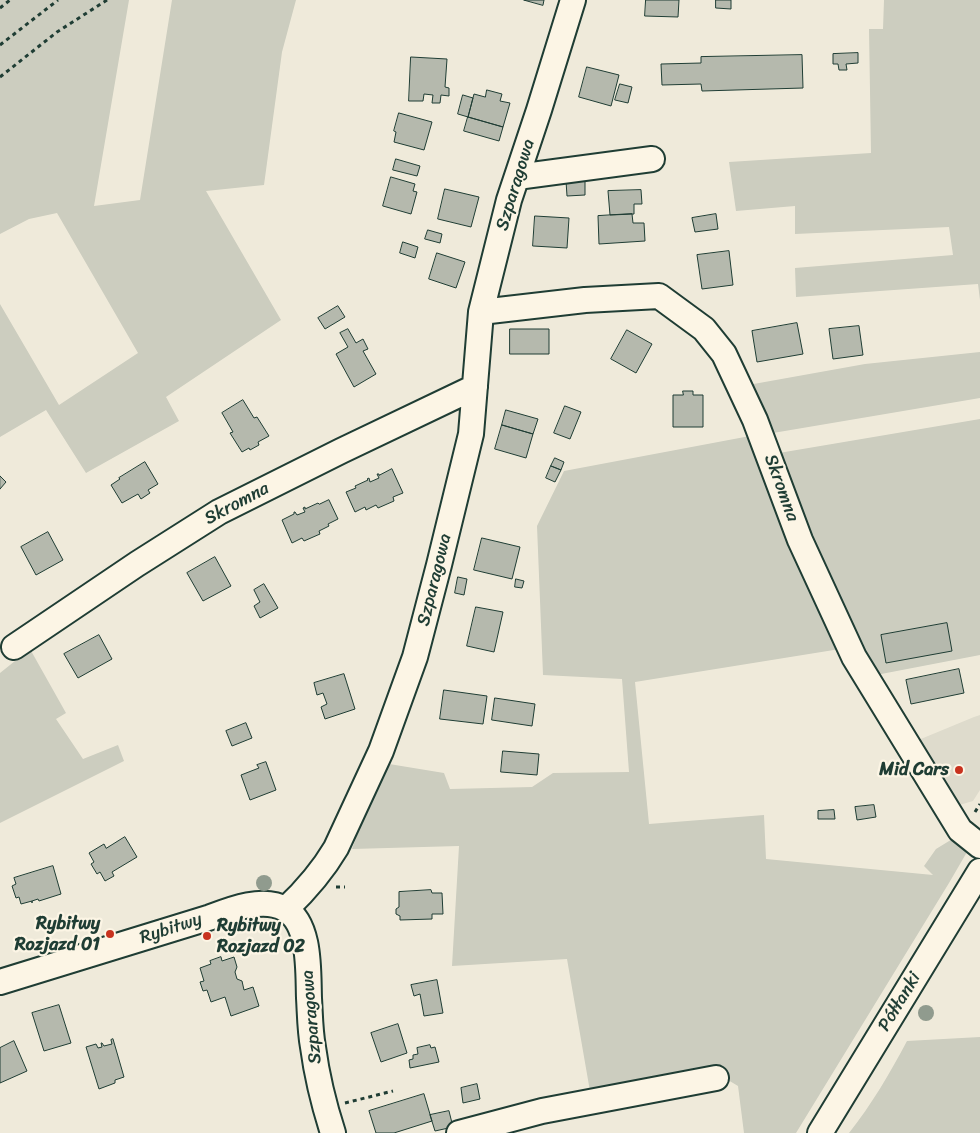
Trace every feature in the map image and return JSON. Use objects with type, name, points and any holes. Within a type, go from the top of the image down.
[{"type":"street","name":"Szparagowa","points":[[333,1133],[321,1093],[313,1052],[306,946],[299,923],[286,909],[329,860],[336,848],[381,751],[415,657],[471,434],[481,312],[509,200],[573,0]]},
{"type":"street","points":[[517,177],[652,159]]},
{"type":"street","name":"Skromna","points":[[481,312],[585,300],[659,296],[704,329],[724,354],[755,420],[800,540],[854,657],[960,830],[980,846]]},
{"type":"street","name":"Skromna","points":[[14,647],[219,512],[475,387]]},
{"type":"street","name":"Półłanki","points":[[820,1133],[980,871]]},
{"type":"street","name":"Rybitwy","points":[[0,982],[235,908],[275,904],[286,909]]},
{"type":"street","points":[[459,1133],[542,1111],[716,1078]]},
{"type":"path","points":[[0,8],[10,0]]},
{"type":"path","points":[[0,45],[58,0]]},
{"type":"path","points":[[0,77],[57,32],[106,0]]},
{"type":"path","points":[[342,1104],[393,1091]]},
{"type":"shaded area","points":[[0,0],[129,0],[94,206],[140,200],[172,0],[296,0],[282,52],[264,185],[206,191],[281,320],[166,397],[179,421],[86,473],[46,410],[0,437],[0,304],[59,405],[138,353],[57,213],[29,219],[0,234]]},
{"type":"shaded area","points":[[884,0],[980,0],[980,300],[978,284],[796,297],[795,268],[953,255],[949,227],[795,234],[795,206],[736,211],[729,162],[871,153],[869,29],[883,29]]},
{"type":"shaded area","points":[[980,352],[980,398],[767,434],[748,385],[865,364]]},
{"type":"shaded area","points":[[980,419],[980,655],[876,675],[816,559],[773,454]]},
{"type":"shaded area","points":[[750,436],[840,649],[635,682],[649,824],[764,815],[766,859],[933,875],[924,866],[936,849],[954,838],[968,848],[949,883],[796,1133],[744,1133],[738,1086],[713,1071],[591,1097],[567,959],[452,966],[459,846],[352,849],[383,763],[444,773],[450,789],[532,787],[553,773],[629,772],[622,679],[543,675],[537,526],[564,471]]},
{"type":"shaded area","points":[[30,649],[66,713],[56,719],[83,759],[118,745],[124,761],[0,823],[0,673]]},
{"type":"shaded area","points":[[980,715],[980,790],[973,801],[956,806],[916,741]]},
{"type":"shaded area","points":[[980,1037],[980,1133],[849,1133],[880,1088],[907,1041]]},
{"type":"building","points":[[524,0],[544,0],[543,5]]},
{"type":"building","points":[[646,0],[679,0],[678,17],[645,16]]},
{"type":"building","points":[[716,0],[731,0],[731,9],[716,8]]},
{"type":"building","points":[[858,53],[858,63],[846,64],[847,70],[839,70],[838,64],[833,64],[833,54]]},
{"type":"building","points":[[802,55],[803,88],[702,91],[701,84],[662,85],[661,64],[701,63],[701,57]]},
{"type":"building","points":[[411,57],[447,59],[445,87],[449,88],[449,96],[441,95],[440,103],[432,103],[433,95],[424,94],[423,101],[409,101]]},
{"type":"building","points":[[587,67],[619,75],[611,106],[579,97]]},
{"type":"building","points":[[620,84],[632,87],[628,103],[615,100]]},
{"type":"building","points":[[487,90],[502,94],[500,101],[510,103],[503,127],[468,117],[474,94],[485,97]]},
{"type":"building","points":[[463,95],[473,98],[468,117],[458,114]]},
{"type":"building","points":[[399,113],[432,122],[424,150],[394,142],[396,132],[394,131]]},
{"type":"building","points":[[468,117],[503,127],[499,141],[464,131]]},
{"type":"building","points":[[396,159],[420,166],[417,176],[393,170]]},
{"type":"building","points":[[391,177],[415,184],[413,191],[417,192],[411,214],[383,206]]},
{"type":"building","points":[[585,180],[585,195],[567,196],[566,181]]},
{"type":"building","points":[[445,189],[479,197],[471,227],[438,219]]},
{"type":"building","points":[[641,190],[642,204],[634,204],[634,214],[610,215],[608,191]]},
{"type":"building","points":[[632,214],[633,223],[644,223],[645,241],[599,244],[598,216]]},
{"type":"building","points":[[716,214],[718,229],[695,232],[692,218]]},
{"type":"building","points":[[535,216],[569,218],[567,248],[533,246]]},
{"type":"building","points":[[428,230],[442,234],[440,243],[425,239]]},
{"type":"building","points":[[403,242],[418,247],[415,258],[400,253]]},
{"type":"building","points":[[729,251],[733,285],[702,289],[697,255]]},
{"type":"building","points":[[437,253],[465,262],[456,288],[429,279]]},
{"type":"building","points":[[338,306],[345,317],[325,329],[318,318]]},
{"type":"building","points":[[797,323],[803,354],[757,362],[752,331]]},
{"type":"building","points":[[859,326],[863,355],[833,359],[829,329]]},
{"type":"building","points":[[348,329],[356,343],[363,339],[368,349],[363,351],[376,374],[354,387],[336,354],[348,347],[340,333]]},
{"type":"building","points":[[510,329],[549,329],[549,354],[510,354]]},
{"type":"building","points":[[627,330],[652,344],[636,373],[611,359]]},
{"type":"building","points":[[683,391],[693,391],[693,395],[703,395],[703,427],[673,427],[673,395],[683,395]]},
{"type":"building","points":[[243,400],[254,418],[257,417],[269,436],[258,442],[259,445],[242,452],[230,433],[233,432],[222,413]]},
{"type":"building","points":[[565,406],[581,412],[570,439],[554,433]]},
{"type":"building","points":[[506,410],[538,419],[533,434],[502,425]]},
{"type":"building","points":[[502,425],[533,434],[526,458],[495,449]]},
{"type":"building","points":[[555,458],[564,462],[561,470],[551,466]]},
{"type":"building","points":[[145,462],[158,484],[148,490],[150,493],[141,499],[138,494],[122,503],[111,485]]},
{"type":"building","points":[[551,466],[561,470],[555,482],[546,478]]},
{"type":"building","points":[[392,469],[403,493],[393,497],[394,501],[378,508],[376,505],[366,510],[365,507],[355,512],[346,492],[356,488],[355,486],[369,478],[370,482],[379,478],[377,474],[379,475]]},
{"type":"building","points":[[0,476],[6,482],[0,489]]},
{"type":"building","points":[[329,500],[338,519],[319,531],[320,534],[304,541],[302,538],[292,543],[282,520],[294,514],[294,512],[297,515],[305,512],[303,508],[305,507],[305,509]]},
{"type":"building","points":[[48,532],[63,560],[36,575],[21,547]]},
{"type":"building","points":[[482,538],[520,547],[512,579],[474,570]]},
{"type":"building","points":[[215,557],[231,586],[203,601],[187,573]]},
{"type":"building","points":[[458,577],[467,579],[464,595],[455,593]]},
{"type":"building","points":[[516,579],[524,581],[522,588],[515,587]]},
{"type":"building","points":[[264,584],[278,608],[260,618],[254,606],[260,602],[254,590]]},
{"type":"building","points":[[476,607],[503,612],[494,652],[467,646]]},
{"type":"building","points":[[947,623],[952,651],[886,663],[881,635]]},
{"type":"building","points":[[99,635],[112,659],[78,678],[64,654]]},
{"type":"building","points":[[959,669],[964,693],[911,704],[906,680]]},
{"type":"building","points":[[344,674],[355,709],[325,719],[321,707],[327,704],[323,693],[317,695],[314,683]]},
{"type":"building","points":[[444,690],[487,696],[483,724],[440,719]]},
{"type":"building","points":[[495,698],[535,704],[532,726],[492,720]]},
{"type":"building","points":[[246,723],[252,738],[232,746],[226,731]]},
{"type":"building","points":[[503,751],[539,754],[537,775],[501,772]]},
{"type":"building","points":[[266,762],[276,790],[250,800],[241,775],[259,768],[257,765]]},
{"type":"building","points":[[874,805],[876,817],[857,820],[855,807]]},
{"type":"building","points":[[834,810],[835,819],[818,819],[818,811]]},
{"type":"building","points":[[125,837],[137,857],[112,872],[114,876],[105,881],[100,872],[97,874],[91,864],[94,862],[89,853],[104,844],[106,848]]},
{"type":"building","points":[[53,866],[61,894],[21,904],[19,897],[16,898],[12,886],[16,884],[14,878]]},
{"type":"building","points":[[431,890],[432,893],[442,893],[443,914],[432,914],[432,919],[400,920],[400,916],[396,914],[396,909],[399,907],[399,892]]},
{"type":"building","points":[[221,957],[222,961],[234,957],[237,967],[235,972],[237,979],[242,981],[244,990],[253,987],[259,1006],[231,1016],[225,997],[211,1002],[207,990],[203,991],[200,982],[204,981],[200,968],[211,964],[210,961]]},
{"type":"building","points":[[437,980],[443,1013],[424,1016],[420,994],[414,996],[411,985]]},
{"type":"building","points":[[59,1005],[71,1043],[44,1051],[32,1013]]},
{"type":"building","points":[[398,1024],[407,1053],[381,1062],[371,1033]]},
{"type":"building","points":[[113,1039],[124,1077],[115,1080],[115,1083],[99,1089],[86,1047],[96,1044],[98,1048],[102,1047],[101,1043],[104,1046],[112,1044],[111,1040]]},
{"type":"building","points":[[14,1041],[27,1071],[0,1083],[0,1048]]},
{"type":"building","points":[[430,1045],[431,1048],[435,1047],[439,1062],[410,1068],[409,1060],[413,1059],[413,1055],[418,1054],[417,1048]]},
{"type":"building","points":[[477,1084],[480,1099],[463,1103],[461,1088]]},
{"type":"building","points":[[424,1094],[432,1121],[394,1133],[376,1133],[369,1111]]},
{"type":"building","points":[[449,1111],[453,1127],[435,1131],[430,1115]]},
{"type":"place","name":"Mid Cars","points":[[959,770]]},
{"type":"place","name":"Rybitwy Rozjazd 01","points":[[110,934]]},
{"type":"place","name":"Rybitwy Rozjazd 02","points":[[207,936]]}]
